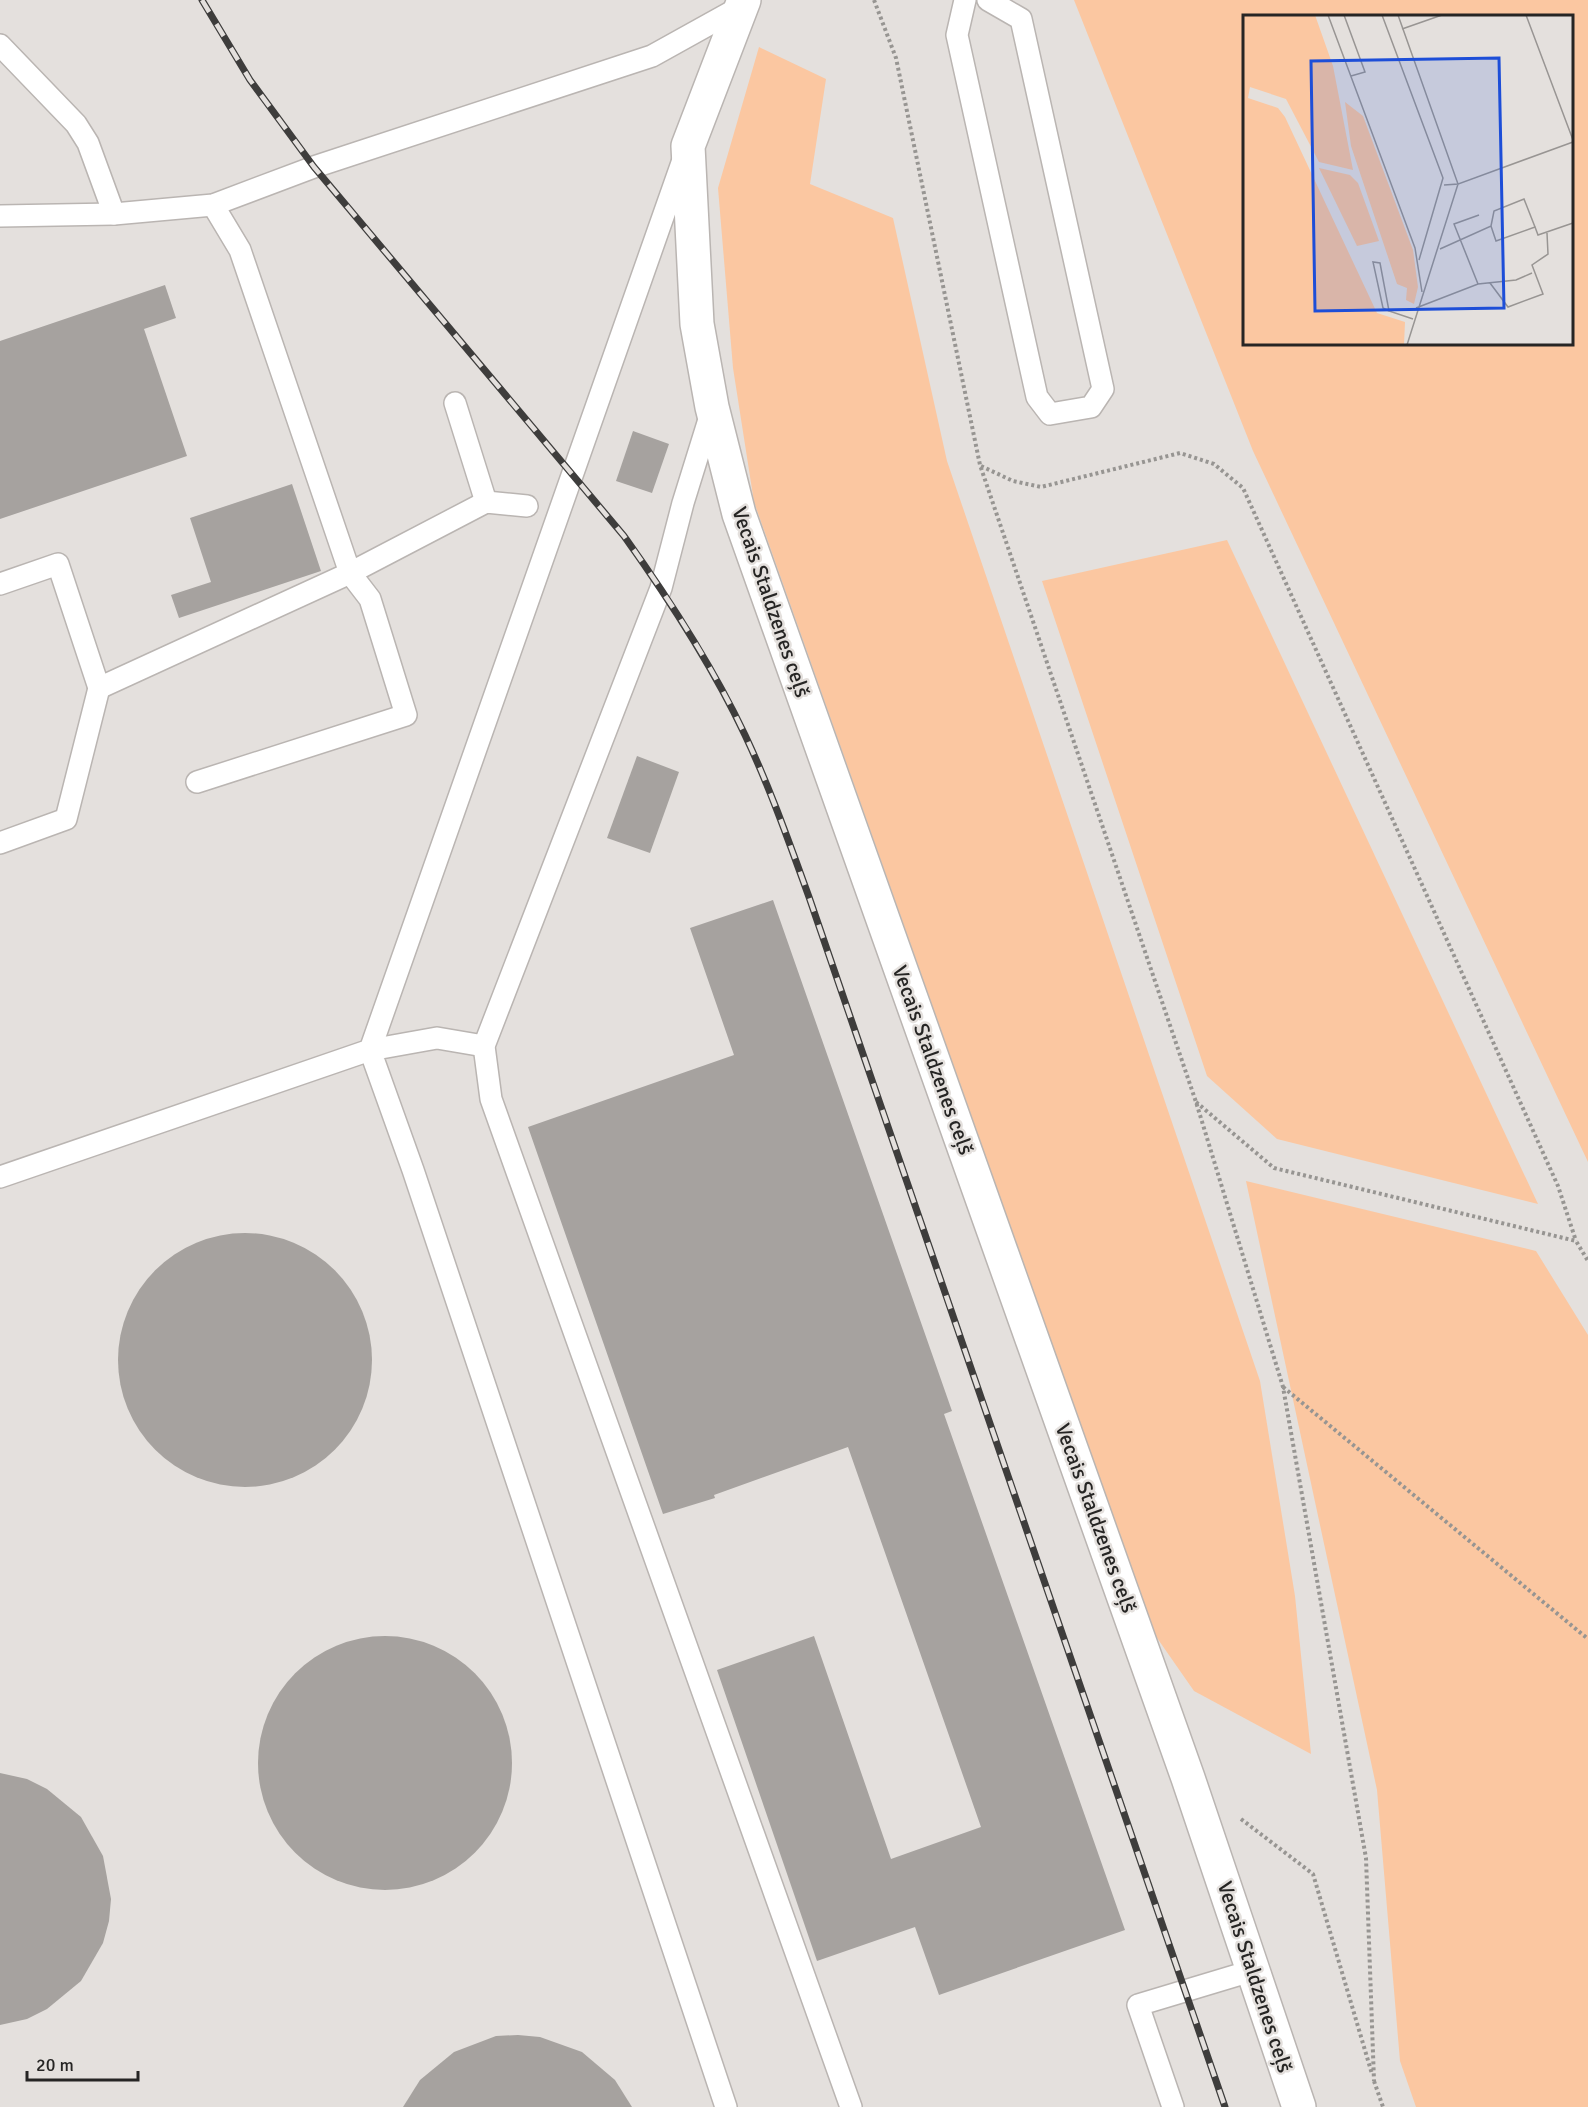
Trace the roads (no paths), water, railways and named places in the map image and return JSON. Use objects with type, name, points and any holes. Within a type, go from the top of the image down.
[{"type":"street","name":"Vecais Staldzenes ceļš","points":[[743,3],[688,146],[697,324],[712,407],[739,514],[1184,1767],[1232,1906],[1251,1971],[1299,2107]]},
{"type":"lane","points":[[965,0],[957,35],[1037,397],[1050,414],[1091,407],[1103,389],[1021,19],[988,0]]},
{"type":"lane","points":[[0,216],[114,214],[213,205],[314,167],[652,56],[743,3]]},
{"type":"lane","points":[[0,45],[76,124],[88,143],[114,214]]},
{"type":"lane","points":[[688,146],[605,374],[370,1050],[417,1182],[726,2107]]},
{"type":"lane","points":[[197,782],[406,715],[370,599],[350,573],[240,250],[213,205]]},
{"type":"lane","points":[[455,403],[486,502]]},
{"type":"lane","points":[[712,407],[683,503],[661,588],[484,1046],[491,1099],[851,2107]]},
{"type":"lane","points":[[99,688],[350,573],[486,502],[527,506]]},
{"type":"lane","points":[[0,584],[58,564],[99,688],[66,819],[0,843]]},
{"type":"lane","points":[[0,1177],[370,1050],[437,1038],[484,1046]]},
{"type":"lane","points":[[1173,2107],[1138,2005],[1251,1971]]},
{"type":"railway","points":[[202,0],[250,80],[314,167],[624,536],[689,633],[745,735],[771,795],[809,897],[1225,2107]]}]
